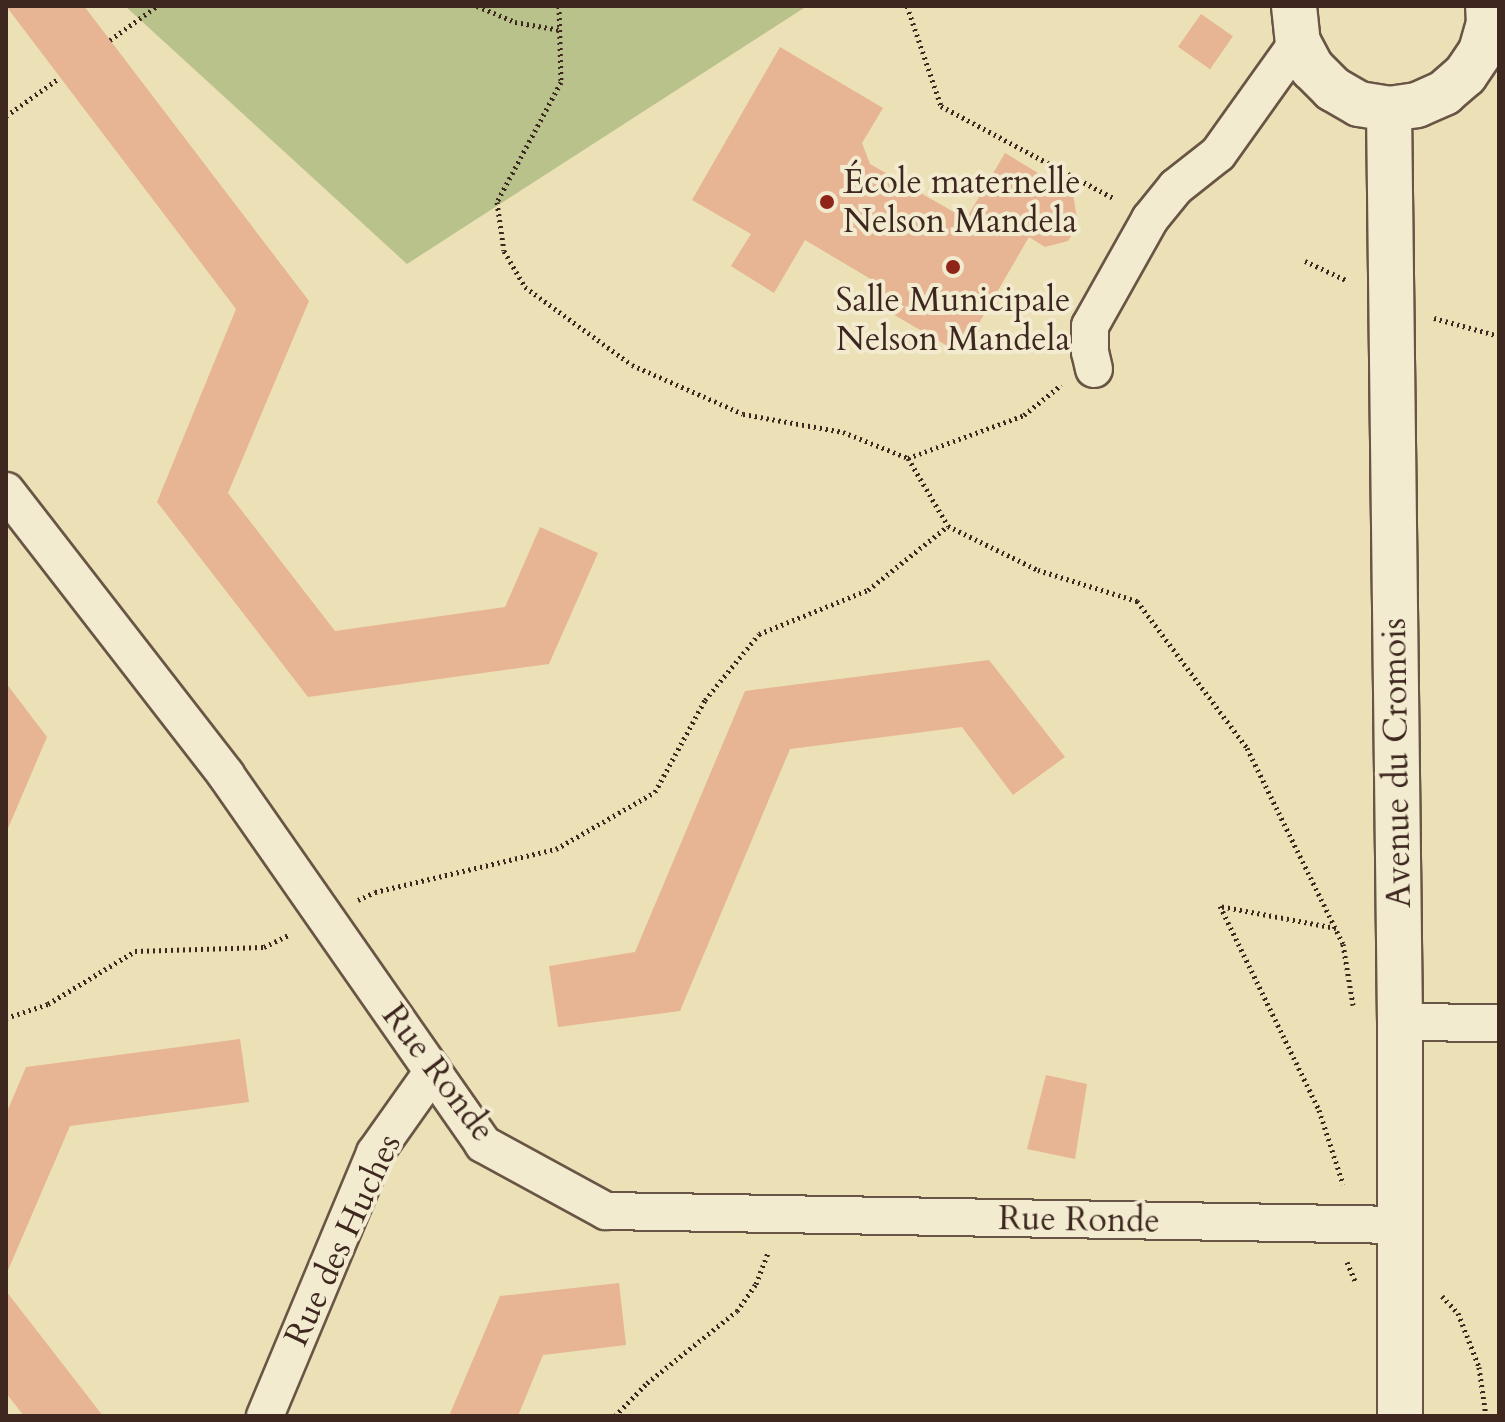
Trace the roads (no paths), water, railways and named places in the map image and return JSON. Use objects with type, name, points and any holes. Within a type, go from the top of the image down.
[{"type":"street","points":[[1296,24],[1312,68],[1333,89],[1359,104],[1389,109],[1417,105],[1444,93],[1465,75],[1481,51],[1492,13]]},
{"type":"street","points":[[1094,369],[1090,352],[1090,326],[1150,219],[1176,187],[1218,154],[1296,24]]},
{"type":"street","name":"Avenue du Cromois","points":[[1389,109],[1400,1022],[1400,1416]]},
{"type":"street","name":"Rue Ronde","points":[[6,491],[226,775],[483,1144],[606,1211],[1398,1225]]},
{"type":"street","points":[[1400,1022],[1499,1023]]},
{"type":"street","name":"Rue des Huches","points":[[265,1416],[375,1153],[433,1071]]},
{"type":"place","name":"École maternelle Nelson Mandela","points":[[827,202]]},
{"type":"place","name":"Salle Municipale Nelson Mandela","points":[[953,267]]}]
